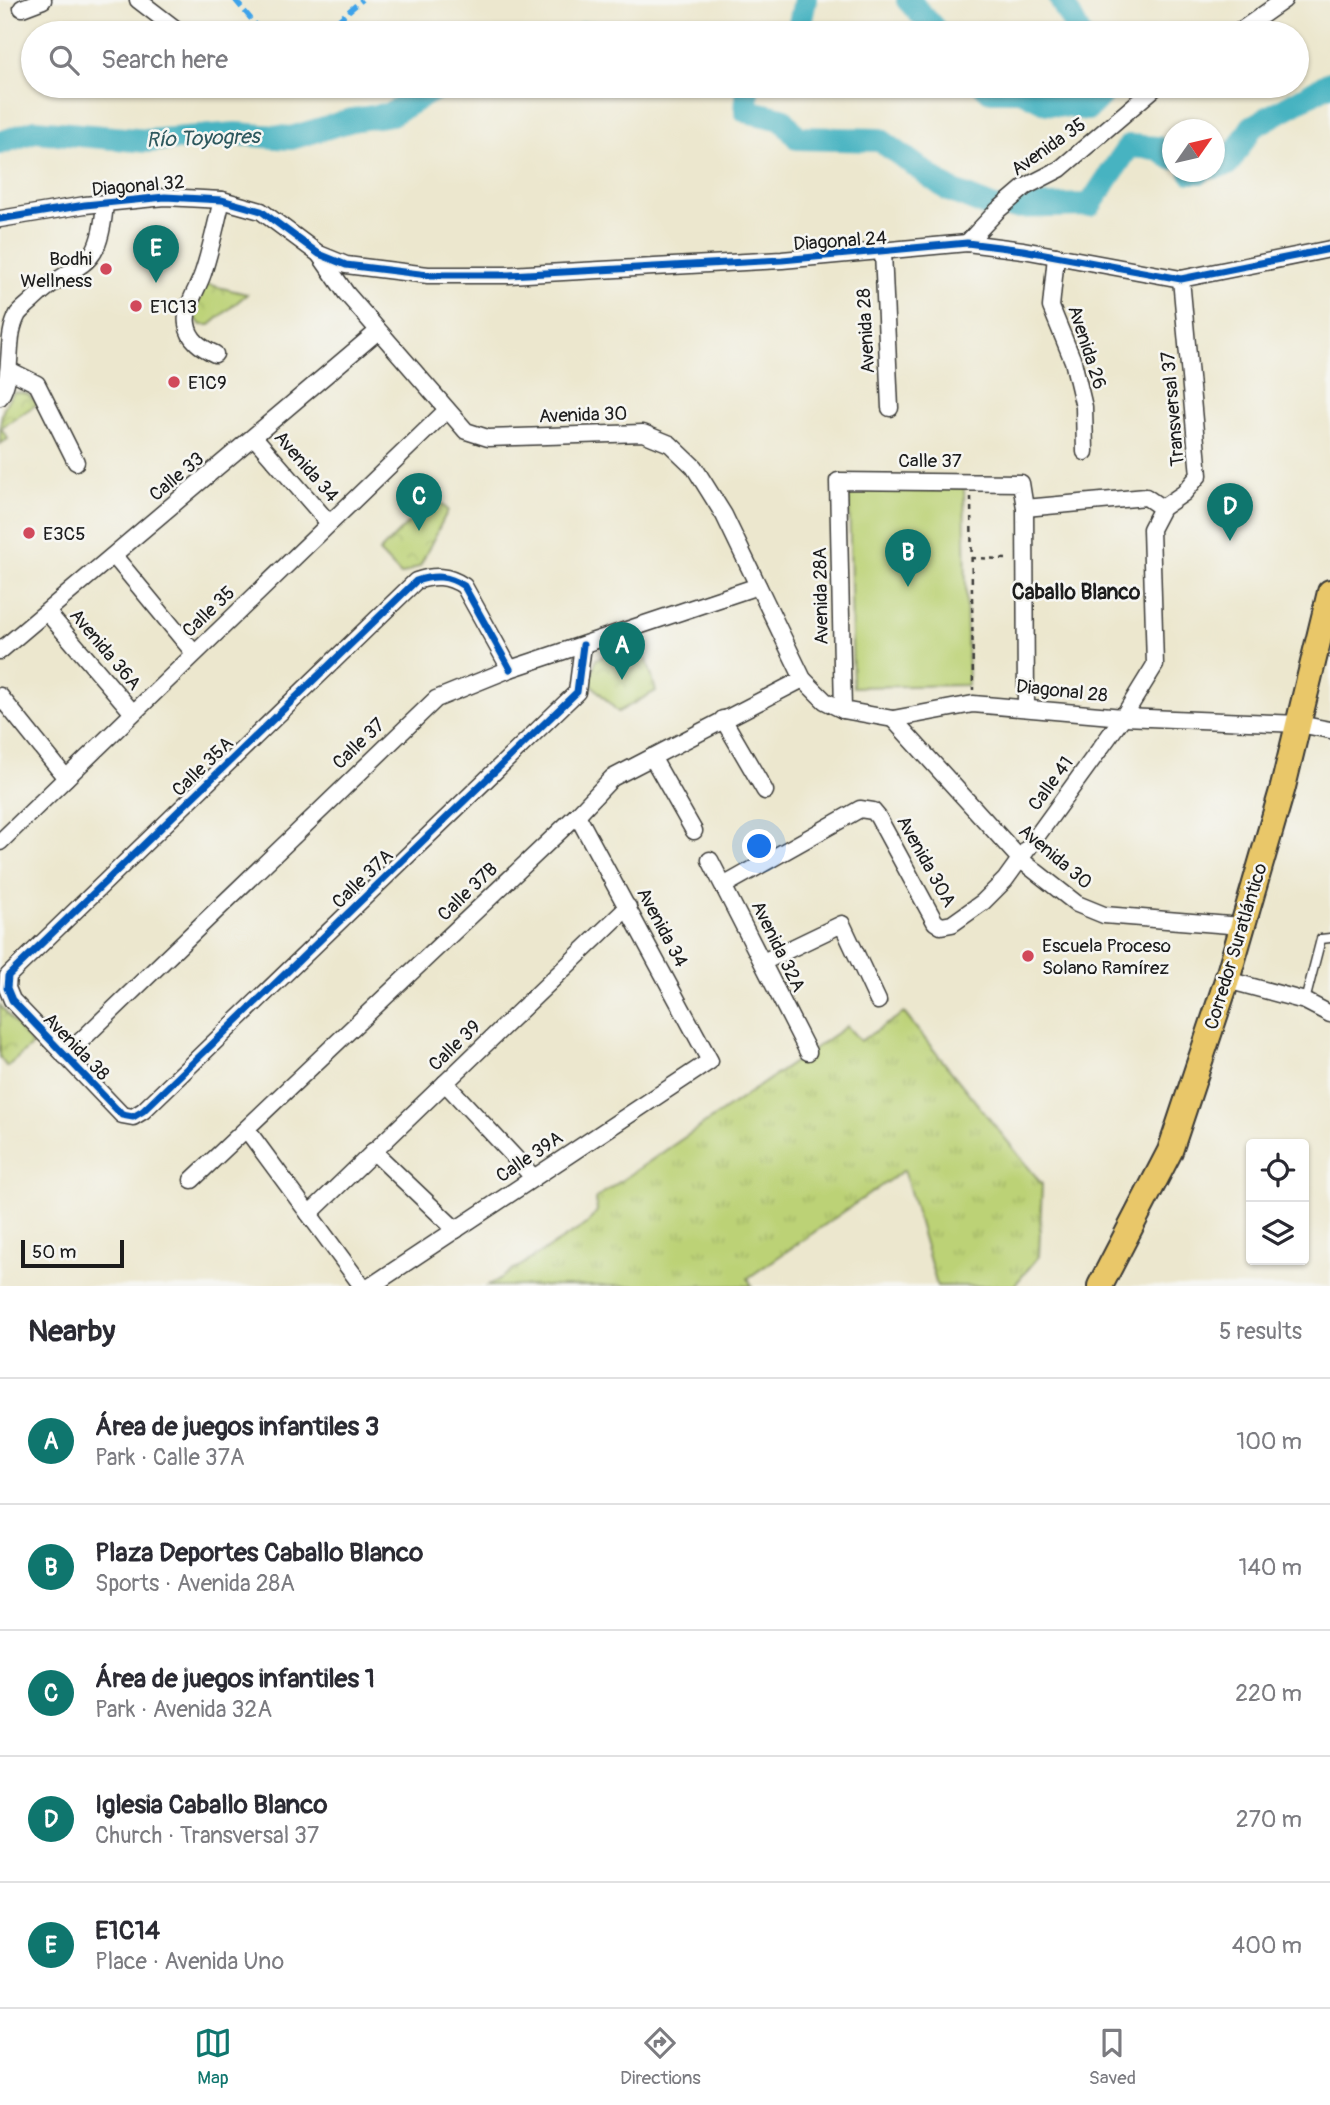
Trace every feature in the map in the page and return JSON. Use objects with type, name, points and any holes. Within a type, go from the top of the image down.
[{"type":"main road","name":"Corredor Suratlántico","points":[[1100,1286],[1170,1151],[1227,980],[1298,724],[1330,592]]},
{"type":"street","points":[[22,8],[43,0]]},
{"type":"street","points":[[138,0],[165,21]]},
{"type":"street","points":[[1254,21],[1284,0]]},
{"type":"street","name":"Avenida 35","points":[[967,243],[997,211],[1025,187],[1060,169],[1143,98]]},
{"type":"street","name":"Diagonal 32","points":[[0,219],[105,203],[195,196],[261,211],[319,254],[346,265]]},
{"type":"street","points":[[215,354],[201,347],[190,335],[186,324],[187,312],[203,275],[222,200]]},
{"type":"street","points":[[0,397],[7,386],[18,315],[41,292],[92,258],[102,237],[105,203]]},
{"type":"street","name":"Diagonal 24","points":[[346,265],[428,275],[509,275],[883,252],[967,243],[1181,279],[1330,249]]},
{"type":"street","name":"Avenida 28","points":[[883,252],[890,408]]},
{"type":"street","name":"Avenida 30","points":[[319,254],[379,331],[466,431],[488,438],[643,433],[670,444],[694,467],[718,506],[803,679],[825,701]]},
{"type":"street","name":"Avenida 26","points":[[1056,256],[1051,307],[1073,361],[1084,407],[1085,452]]},
{"type":"street","name":"Transversal 37","points":[[1162,508],[1184,493],[1199,475],[1181,279]]},
{"type":"street","name":"Calle 33","points":[[0,651],[379,331]]},
{"type":"street","points":[[9,370],[37,384],[76,462]]},
{"type":"street","name":"Calle 35","points":[[1,837],[66,778],[446,411]]},
{"type":"street","name":"Avenida 34","points":[[254,437],[329,523]]},
{"type":"street","name":"Calle 37","points":[[838,481],[1021,483],[1025,508]]},
{"type":"street","name":"Avenida 28A","points":[[838,481],[843,710]]},
{"type":"street","points":[[1026,707],[1025,508],[1146,497],[1162,508],[1151,529],[1155,665],[1123,717]]},
{"type":"street","points":[[114,556],[194,653]]},
{"type":"street","name":"Calle 35A","points":[[7,988],[8,976],[416,581],[432,576],[452,578],[464,586],[510,669]]},
{"type":"street","name":"Calle 37","points":[[65,1056],[427,705],[444,694],[510,669],[758,586]]},
{"type":"street","name":"Avenida 36A","points":[[47,612],[133,713]]},
{"type":"street","name":"Calle 37A","points":[[133,1117],[143,1111],[577,692],[583,645]]},
{"type":"street","name":"Calle 37B","points":[[192,1180],[577,815],[612,778],[803,679]]},
{"type":"street","points":[[0,696],[66,778]]},
{"type":"street","name":"Diagonal 28","points":[[825,701],[843,710],[893,719],[973,704],[1123,717],[1298,724],[1330,730]]},
{"type":"street","name":"Calle 41","points":[[947,926],[983,902],[1021,860],[1123,717]]},
{"type":"street","points":[[723,719],[765,791]]},
{"type":"street","name":"Avenida 30","points":[[893,719],[1021,860],[1092,912],[1242,926]]},
{"type":"street","points":[[652,757],[694,831]]},
{"type":"street","name":"Avenida 30A","points":[[725,884],[853,812],[873,811],[935,922],[947,926]]},
{"type":"street","name":"Avenida 34","points":[[577,815],[710,1060]]},
{"type":"street","name":"Avenida 32A","points":[[710,860],[725,884],[808,1052]]},
{"type":"street","name":"Calle 39","points":[[309,1214],[628,907]]},
{"type":"street","points":[[763,962],[842,924],[878,1001]]},
{"type":"street","points":[[1227,980],[1305,1001],[1330,1014]]},
{"type":"street","name":"Avenida 38","points":[[7,988],[12,1000],[122,1115],[133,1117]]},
{"type":"street","name":"Calle 39A","points":[[371,1286],[710,1060]]},
{"type":"street","points":[[444,1083],[534,1178]]},
{"type":"street","points":[[247,1129],[362,1286]]},
{"type":"street","points":[[373,1152],[456,1230]]},
{"type":"lane","points":[[1305,1001],[1321,939],[1330,938]]},
{"type":"path","points":[[970,481],[973,704]]},
{"type":"path","points":[[971,558],[1024,560]]},
{"type":"green space","points":[[206,284],[247,294],[210,325],[201,325],[193,315]]},
{"type":"green space","points":[[14,392],[28,394],[37,404],[1,428],[8,439],[0,444],[1,422],[3,410]]},
{"type":"green space","points":[[964,487],[968,685],[853,687],[849,489]]},
{"type":"green space","points":[[434,497],[448,510],[420,566],[401,575],[379,552]]},
{"type":"green space","points":[[642,643],[656,691],[618,712],[590,683],[596,659]]},
{"type":"green space","points":[[0,1005],[32,1045],[7,1067],[0,1058]]},
{"type":"green space","points":[[904,1013],[1042,1184],[1039,1256],[1014,1286],[937,1286],[904,1170],[748,1278],[752,1286],[488,1286],[587,1224],[597,1211],[596,1198],[847,1026],[860,1041]]},
{"type":"waterway","name":"Río Toyogres","points":[[801,21],[805,0]]},
{"type":"waterway","name":"Río Toyogres","points":[[908,0],[927,21]]},
{"type":"waterway","name":"Río Toyogres","points":[[1061,0],[1072,21]]},
{"type":"waterway","points":[[1309,95],[1330,83]]},
{"type":"waterway","name":"Río Toyogres","points":[[0,143],[35,131],[147,141],[236,134],[291,138],[352,120],[391,114],[419,98]]},
{"type":"waterway","points":[[747,98],[746,111],[782,119],[798,138],[880,140],[949,190],[994,208]]},
{"type":"waterway","name":"Río Toyogres","points":[[1037,98],[1047,103],[1087,109],[1098,98]]},
{"type":"waterway","points":[[1225,165],[1252,127],[1303,98]]},
{"type":"waterway","points":[[1010,207],[1090,205],[1129,146],[1157,148],[1162,151]]},
{"type":"marked path","points":[[235,0],[253,21]]},
{"type":"marked path","points":[[337,21],[362,0]]},
{"type":"cycle path","points":[[0,219],[85,205],[165,197],[222,200],[261,211],[319,254],[346,265],[428,275],[509,275],[782,260],[967,243],[1023,250],[1181,279],[1330,249]]},
{"type":"cycle path","points":[[510,669],[464,586],[441,577],[416,581],[8,976],[7,988],[12,1000],[122,1115],[133,1117],[143,1111],[577,692],[583,645]]},
{"type":"place","name":"Bodhi Wellness","points":[[106,269]]},
{"type":"place","name":"E1C14","points":[[156,283]]},
{"type":"place","name":"E1C13","points":[[136,306]]},
{"type":"place","name":"E1C9","points":[[174,382]]},
{"type":"place","name":"Área de juegos infantiles 1","points":[[419,531]]},
{"type":"place","name":"E3C5","points":[[29,533]]},
{"type":"place","name":"Iglesia Caballo Blanco","points":[[1230,541]]},
{"type":"place","name":"Plaza Deportes Caballo Blanco","points":[[908,587]]},
{"type":"place","name":"Área de juegos infantiles 3","points":[[622,680]]},
{"type":"place","name":"Escuela Proceso Solano Ramírez","points":[[1028,956]]},
{"type":"district","name":"Caballo Blanco","points":[[1076,592]]}]
